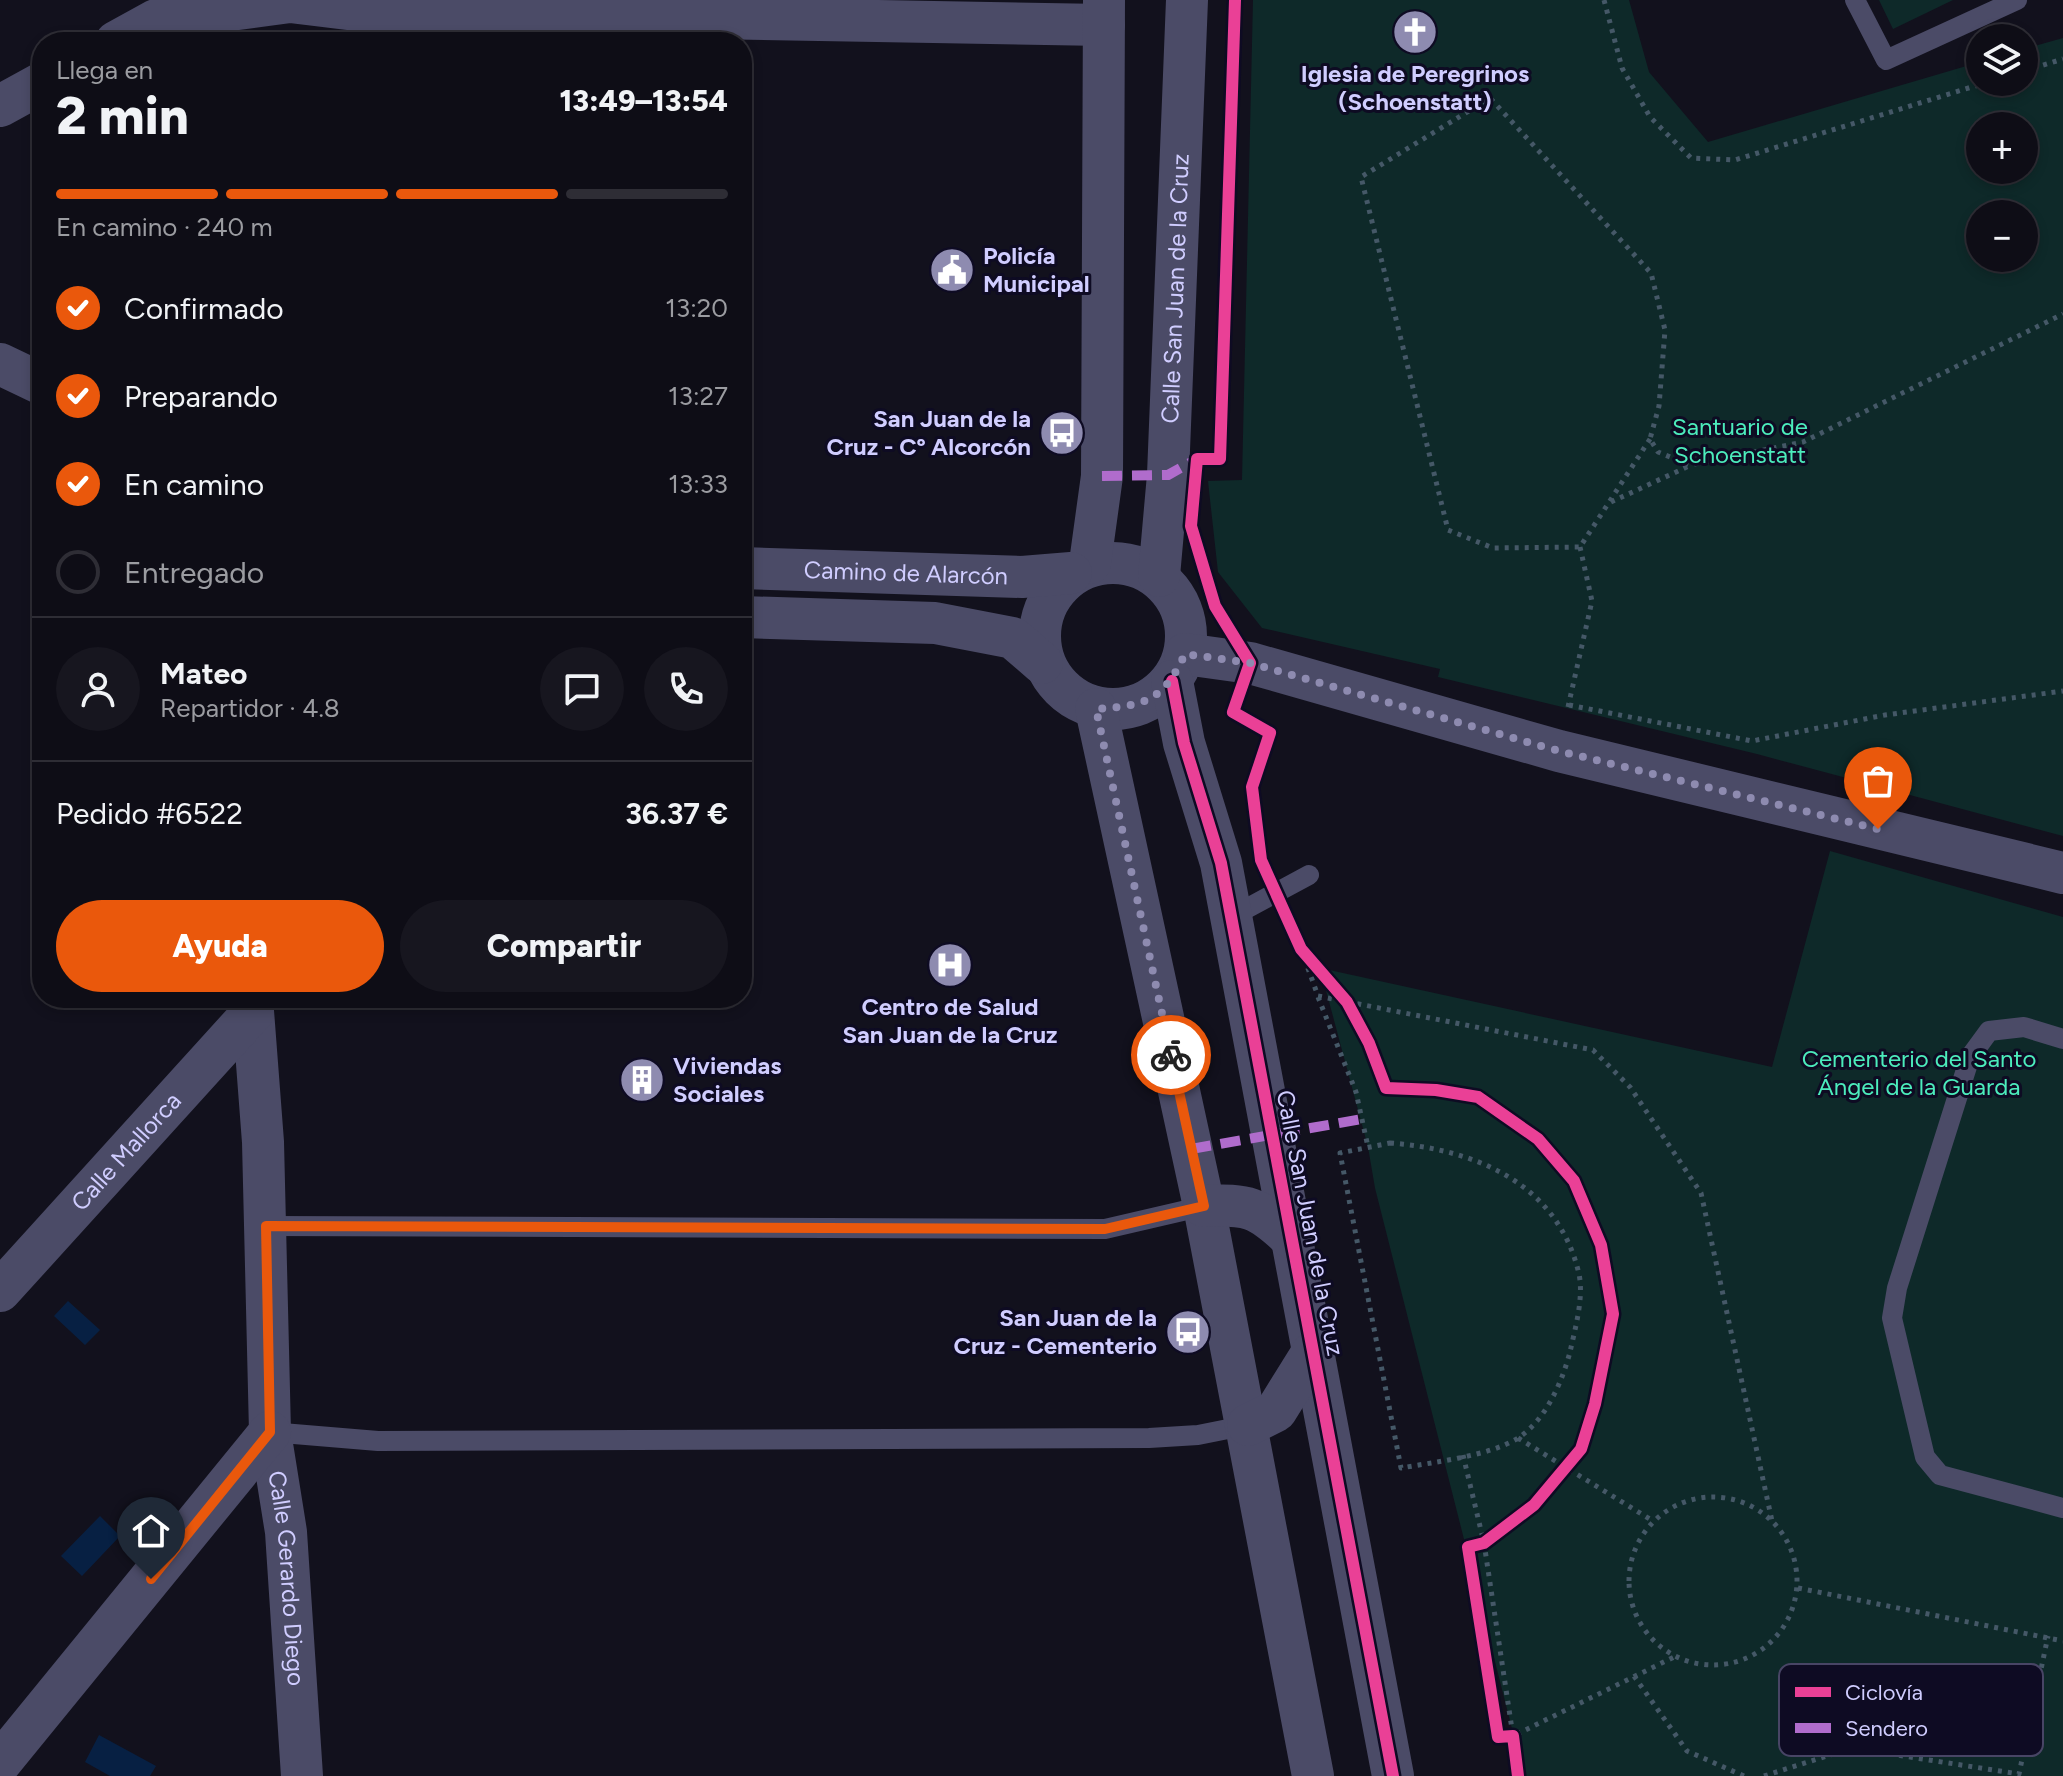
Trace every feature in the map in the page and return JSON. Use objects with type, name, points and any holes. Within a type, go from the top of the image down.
[{"type":"street","name":"Calle San Juan de la Cruz","points":[[1159,576],[1168,475],[1187,0]]},
{"type":"street","points":[[134,32],[156,20],[290,2],[372,12],[750,9],[1104,13],[1102,476],[1080,568],[1041,613],[1042,663],[1064,693],[1096,709],[1138,707],[1179,668],[1250,663],[1559,751],[2063,873]]},
{"type":"street","points":[[0,106],[32,88]]},
{"type":"street","points":[[0,364],[32,379]]},
{"type":"street","points":[[1080,568],[1126,562],[1159,576],[1184,612],[1179,668]]},
{"type":"street","name":"Camino de Alarcón","points":[[752,568],[1022,577],[1080,568]]},
{"type":"street","name":"Camino de Alarcón","points":[[752,617],[935,623],[1013,638],[1042,663]]},
{"type":"street","name":"Calle San Juan de la Cruz","points":[[1179,668],[1184,743],[1221,863],[1393,1776]]},
{"type":"street","points":[[1096,709],[1204,1206],[1313,1776]]},
{"type":"street","name":"Calle Mallorca","points":[[0,1291],[250,1008]]},
{"type":"street","name":"Calle Gerardo Diego","points":[[253,1008],[266,1226],[270,1432],[286,1532],[302,1776]]},
{"type":"street","name":"Calle San Juan de la Cruz","points":[[1204,1206],[1234,1205],[1264,1213],[1290,1237]]},
{"type":"street","name":"Calle San Juan de la Cruz","points":[[1248,1425],[1276,1411],[1312,1353]]},
{"type":"street","points":[[0,1763],[270,1432]]},
{"type":"lane","points":[[1855,0],[1886,60],[2017,0]]},
{"type":"lane","points":[[1231,917],[1309,875]]},
{"type":"lane","points":[[2063,1039],[2024,1027],[1989,1031],[1970,1057],[1897,1288],[1892,1318],[1925,1457],[1940,1475],[2063,1508]]},
{"type":"lane","points":[[266,1226],[1105,1229],[1204,1206]]},
{"type":"lane","points":[[270,1432],[378,1441],[1149,1438],[1198,1435],[1248,1425]]},
{"type":"path","points":[[1604,0],[1622,68],[1650,117],[1691,158],[1735,160],[1966,89]]},
{"type":"path","points":[[2038,67],[2063,59]]},
{"type":"path","points":[[1580,547],[1493,548],[1448,530],[1361,177],[1490,98],[1651,273],[1665,330],[1659,406],[1650,439],[1580,547],[1592,601],[1569,705],[1752,741],[1885,715],[2063,691]]},
{"type":"path","points":[[1608,503],[1690,465],[1803,442],[2063,314]]},
{"type":"path","points":[[1650,439],[1658,452],[1690,465]]},
{"type":"path","points":[[1276,893],[1356,1092],[1368,1147]]},
{"type":"path","points":[[1301,949],[1347,1002],[1355,1016]]},
{"type":"path","points":[[1318,996],[1593,1050],[1630,1087],[1701,1193],[1772,1521]]},
{"type":"path","points":[[1390,1143],[1429,1146],[1474,1158],[1519,1182],[1555,1217],[1579,1275],[1578,1320],[1564,1375],[1545,1411],[1518,1438],[1463,1455],[1401,1468],[1340,1153],[1390,1143]]},
{"type":"path","points":[[1518,1438],[1653,1521]]},
{"type":"path","points":[[1463,1455],[1489,1540],[1514,1742]]},
{"type":"path","points":[[1705,1496],[1735,1499],[1761,1511],[1772,1521],[1783,1531],[1795,1558],[1798,1588],[1791,1616],[1774,1641],[1750,1658],[1722,1666],[1697,1665],[1674,1657],[1654,1642],[1639,1623],[1630,1599],[1628,1574],[1636,1545],[1653,1521],[1677,1504],[1705,1496]]},
{"type":"path","points":[[1468,1547],[1489,1540]]},
{"type":"path","points":[[1798,1588],[2063,1641]]},
{"type":"path","points":[[2043,1664],[2048,1636]]},
{"type":"path","points":[[1498,1737],[1514,1742],[1674,1657]]},
{"type":"path","points":[[1634,1676],[1687,1751],[1744,1776]]},
{"type":"path","points":[[1764,1776],[1827,1756]]},
{"type":"path","points":[[1902,1756],[2021,1775]]},
{"type":"green space","name":"Santuario de Schoenstatt","points":[[1253,0],[1629,0],[1649,72],[1708,142],[1966,66],[1966,96],[2038,96],[2038,45],[2063,38],[2063,836],[1757,754],[1438,677],[1440,669],[1262,628],[1218,572],[1208,481],[1242,480]]},
{"type":"green space","points":[[1879,0],[1953,0],[1893,29]]},
{"type":"green space","name":"Cementerio del Santo Ángel de la Guarda","points":[[1830,851],[2063,917],[2063,1776],[1524,1776],[1375,1188],[1368,1147],[1320,968],[1772,1067]]},
{"type":"water","points":[[68,1301],[100,1330],[85,1345],[54,1316]]},
{"type":"water","points":[[100,1516],[120,1536],[82,1576],[61,1556]]},
{"type":"water","points":[[99,1735],[156,1766],[150,1776],[110,1776],[85,1762]]},
{"type":"marked path","points":[[1102,476],[1168,475],[1197,459]]},
{"type":"marked path","points":[[1191,1149],[1362,1119]]},
{"type":"cycle path","points":[[1235,0],[1220,459],[1197,459],[1191,526],[1215,606],[1250,663],[1233,712],[1270,733],[1252,787],[1261,860],[1301,949],[1347,1002],[1369,1043],[1386,1088],[1436,1090],[1478,1097],[1538,1139],[1574,1181],[1601,1245],[1613,1314],[1595,1404],[1581,1449],[1534,1505],[1484,1543],[1468,1547],[1498,1737],[1513,1736],[1518,1776]]},
{"type":"cycle path","points":[[1172,681],[1184,743],[1221,863],[1393,1776]]},
{"type":"way so far","points":[[1171,1055],[1096,709],[1138,707],[1172,681],[1185,654],[1250,663],[1559,751],[1878,829]]},
{"type":"place","name":"Iglesia de Peregrinos (Schoenstatt)","points":[[1415,32]]},
{"type":"place","name":"Policía Municipal","points":[[952,270]]},
{"type":"place","name":"San Juan de la Cruz - Cº Alcorcón","points":[[1062,433]]},
{"type":"place","name":"Centro de Salud San Juan de la Cruz","points":[[950,965]]},
{"type":"place","name":"Viviendas Sociales","points":[[642,1080]]},
{"type":"place","name":"San Juan de la Cruz - Cementerio","points":[[1188,1332]]},
{"type":"route","points":[[151,1579],[270,1432],[266,1226],[1105,1229],[1204,1206],[1171,1055]]}]
